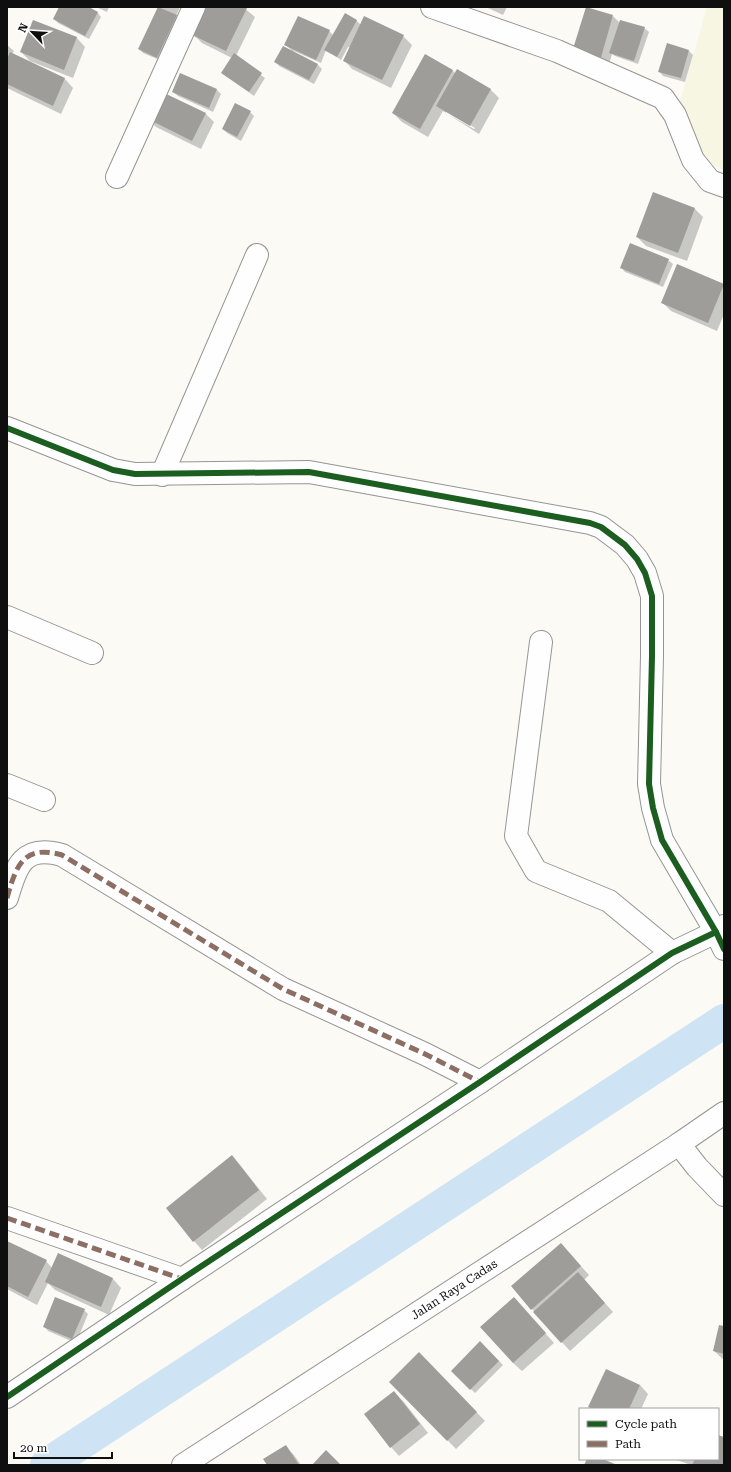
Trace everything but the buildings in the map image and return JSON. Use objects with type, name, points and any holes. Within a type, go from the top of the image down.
[{"type":"street","points":[[117,177],[194,7]]},
{"type":"street","points":[[432,7],[558,51],[663,98],[674,115],[693,160],[710,181],[724,186]]},
{"type":"street","points":[[162,475],[257,255]]},
{"type":"street","points":[[7,428],[113,470],[135,474],[162,475],[309,472],[590,523],[601,527],[625,545],[637,559],[644,573],[652,596],[649,784],[653,808],[662,840],[721,935],[672,953],[7,1397]]},
{"type":"street","points":[[7,617],[92,653]]},
{"type":"street","points":[[541,642],[516,836],[536,872],[609,901],[672,953]]},
{"type":"street","points":[[7,785],[44,800]]},
{"type":"street","points":[[7,898],[17,867],[23,860],[36,852],[49,852],[62,855],[283,989],[425,1054],[480,1082]]},
{"type":"street","name":"Jalan Raya Cadas","points":[[183,1465],[679,1144],[724,1113]]},
{"type":"street","points":[[679,1144],[697,1167],[724,1195]]},
{"type":"street","points":[[7,1218],[182,1279]]},
{"type":"green space","points":[[707,7],[724,7],[724,170],[704,159],[677,112]]},
{"type":"waterway","points":[[47,1465],[724,1021]]},
{"type":"marked path","points":[[7,898],[14,876],[23,860],[30,855],[38,853],[49,852],[62,855],[283,989],[425,1054],[480,1082]]},
{"type":"marked path","points":[[7,1218],[182,1279]]},
{"type":"cycle path","points":[[7,428],[113,470],[135,474],[309,472],[590,523],[601,527],[625,545],[637,559],[645,573],[652,596],[649,784],[653,808],[662,840],[716,932],[724,949]]},
{"type":"cycle path","points":[[7,1397],[672,953],[716,932]]}]
